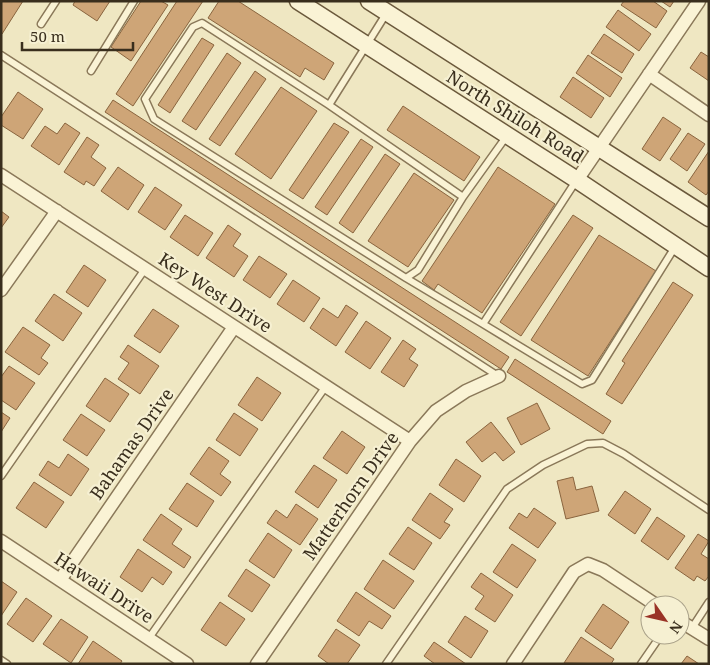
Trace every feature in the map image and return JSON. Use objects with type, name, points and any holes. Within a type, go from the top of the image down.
[{"type":"main road","name":"North Shiloh Road","points":[[298,1],[577,180],[709,268]]},
{"type":"main road","name":"North Shiloh Road","points":[[369,1],[709,218]]},
{"type":"street","points":[[577,180],[699,1]]},
{"type":"street","points":[[649,74],[709,115]]},
{"type":"street","name":"Key West Drive","points":[[1,175],[410,441]]},
{"type":"street","points":[[1,290],[57,211]]},
{"type":"street","name":"Bahamas Drive","points":[[60,580],[234,327]]},
{"type":"street","name":"Matterhorn Drive","points":[[257,664],[410,441],[436,411],[466,391],[499,376]]},
{"type":"street","name":"Hawaii Drive","points":[[1,541],[188,664]]},
{"type":"street","points":[[513,664],[574,572],[588,564],[603,570],[641,595]]},
{"type":"street","points":[[692,628],[709,639]]},
{"type":"lane","points":[[41,24],[56,1]]},
{"type":"lane","points":[[91,71],[134,1]]},
{"type":"lane","points":[[328,105],[387,13]]},
{"type":"lane","points":[[463,197],[328,105],[202,24],[193,27],[145,99],[154,119],[406,278],[582,384],[592,380],[676,246]]},
{"type":"lane","points":[[1,56],[499,376]]},
{"type":"lane","points":[[406,278],[418,270],[463,197],[507,136]]},
{"type":"lane","points":[[483,324],[577,180]]},
{"type":"lane","points":[[1,476],[145,269]]},
{"type":"lane","points":[[149,638],[326,386]]},
{"type":"lane","points":[[386,664],[507,489],[552,461],[587,444],[603,443],[624,454],[709,510]]},
{"type":"lane","points":[[692,628],[709,602]]},
{"type":"lane","points":[[641,664],[654,645]]},
{"type":"lane","points":[[1,660],[7,664]]},
{"type":"building","points":[[1,1],[23,1],[2,34],[1,34]]},
{"type":"building","points":[[75,1],[110,1],[97,21],[73,5]]},
{"type":"building","points":[[141,1],[161,1],[168,5],[131,61],[111,47]]},
{"type":"building","points":[[177,1],[203,1],[133,106],[116,94]]},
{"type":"building","points":[[219,1],[238,1],[334,63],[324,80],[305,68],[300,77],[208,18]]},
{"type":"building","points":[[624,1],[653,1],[667,11],[656,28],[621,5]]},
{"type":"building","points":[[661,1],[674,1],[670,7]]},
{"type":"building","points":[[618,10],[651,34],[639,51],[606,27]]},
{"type":"building","points":[[604,34],[634,54],[622,73],[591,53]]},
{"type":"building","points":[[202,38],[214,45],[170,113],[158,105]]},
{"type":"building","points":[[701,52],[709,57],[709,81],[690,68]]},
{"type":"building","points":[[227,53],[241,63],[196,130],[182,121]]},
{"type":"building","points":[[588,55],[622,78],[610,97],[576,73]]},
{"type":"building","points":[[255,71],[266,79],[220,146],[209,139]]},
{"type":"building","points":[[573,77],[604,98],[591,118],[560,97]]},
{"type":"building","points":[[281,87],[317,111],[271,179],[235,154]]},
{"type":"building","points":[[18,92],[43,109],[23,139],[1,125],[1,117]]},
{"type":"building","points":[[113,100],[509,357],[501,369],[105,112]]},
{"type":"building","points":[[403,106],[480,157],[464,181],[387,130]]},
{"type":"building","points":[[663,117],[681,129],[660,161],[642,149]]},
{"type":"building","points":[[65,123],[80,133],[59,165],[31,146],[45,126],[57,134]]},
{"type":"building","points":[[334,123],[349,132],[303,199],[289,190]]},
{"type":"building","points":[[688,133],[705,144],[687,171],[670,159]]},
{"type":"building","points":[[87,137],[99,145],[91,157],[106,168],[94,186],[86,181],[84,185],[64,172]]},
{"type":"building","points":[[361,139],[373,147],[327,215],[315,207]]},
{"type":"building","points":[[709,151],[709,191],[706,195],[688,182]]},
{"type":"building","points":[[385,154],[400,164],[353,233],[339,223]]},
{"type":"building","points":[[118,167],[144,185],[128,210],[101,191]]},
{"type":"building","points":[[498,167],[555,204],[482,313],[438,284],[434,290],[422,281]]},
{"type":"building","points":[[414,173],[454,200],[408,267],[368,241]]},
{"type":"building","points":[[155,187],[182,205],[165,230],[138,212]]},
{"type":"building","points":[[1,211],[9,217],[1,228]]},
{"type":"building","points":[[185,215],[213,233],[198,256],[170,237]]},
{"type":"building","points":[[573,215],[593,228],[521,336],[500,322]]},
{"type":"building","points":[[228,225],[241,234],[233,246],[248,256],[234,277],[206,258]]},
{"type":"building","points":[[599,235],[656,271],[588,376],[531,340]]},
{"type":"building","points":[[259,256],[287,274],[270,298],[243,280]]},
{"type":"building","points":[[84,265],[106,280],[88,307],[66,292]]},
{"type":"building","points":[[293,280],[320,298],[304,322],[277,304]]},
{"type":"building","points":[[673,282],[693,295],[622,404],[606,394],[625,363],[622,361]]},
{"type":"building","points":[[54,294],[82,313],[63,341],[35,321]]},
{"type":"building","points":[[346,305],[358,313],[336,346],[310,328],[323,308],[338,318]]},
{"type":"building","points":[[153,309],[179,326],[160,353],[134,336]]},
{"type":"building","points":[[366,321],[391,338],[370,369],[345,352]]},
{"type":"building","points":[[23,327],[50,345],[41,358],[48,363],[39,375],[5,352]]},
{"type":"building","points":[[403,340],[416,349],[409,359],[418,365],[404,387],[381,372]]},
{"type":"building","points":[[128,345],[159,366],[140,394],[118,379],[129,363],[120,357]]},
{"type":"building","points":[[515,359],[611,421],[603,434],[507,372]]},
{"type":"building","points":[[9,366],[35,383],[16,410],[1,400],[1,377]]},
{"type":"building","points":[[257,377],[281,393],[262,421],[238,405]]},
{"type":"building","points":[[105,378],[129,394],[110,422],[86,406]]},
{"type":"building","points":[[537,403],[550,429],[521,445],[507,418]]},
{"type":"building","points":[[1,412],[10,418],[1,432]]},
{"type":"building","points":[[234,413],[258,429],[240,456],[216,440]]},
{"type":"building","points":[[81,414],[105,430],[87,456],[63,440]]},
{"type":"building","points":[[491,422],[515,452],[503,461],[495,452],[482,462],[466,442]]},
{"type":"building","points":[[342,431],[365,447],[347,474],[323,458]]},
{"type":"building","points":[[209,447],[229,461],[220,474],[231,482],[221,496],[190,474]]},
{"type":"building","points":[[68,454],[89,469],[71,496],[39,475],[48,461],[59,468]]},
{"type":"building","points":[[456,459],[481,476],[464,502],[439,485]]},
{"type":"building","points":[[314,465],[337,480],[318,508],[295,492]]},
{"type":"building","points":[[573,477],[576,490],[592,486],[599,511],[566,519],[557,481]]},
{"type":"building","points":[[34,482],[64,502],[46,528],[16,508]]},
{"type":"building","points":[[187,483],[214,501],[197,527],[169,509]]},
{"type":"building","points":[[625,491],[651,509],[635,534],[608,515]]},
{"type":"building","points":[[430,493],[453,509],[444,522],[450,525],[440,539],[412,520]]},
{"type":"building","points":[[296,504],[318,519],[300,545],[267,523],[276,510],[287,518]]},
{"type":"building","points":[[534,508],[556,523],[538,548],[509,528],[519,513],[527,518]]},
{"type":"building","points":[[161,514],[182,529],[172,544],[191,557],[184,568],[143,540]]},
{"type":"building","points":[[657,517],[685,536],[668,560],[641,541]]},
{"type":"building","points":[[408,527],[432,543],[414,570],[389,554]]},
{"type":"building","points":[[268,533],[292,550],[274,578],[249,561]]},
{"type":"building","points":[[698,534],[709,541],[701,554],[709,559],[709,576],[705,581],[697,576],[694,581],[675,568]]},
{"type":"building","points":[[512,544],[536,560],[517,588],[493,572]]},
{"type":"building","points":[[138,549],[172,572],[163,585],[152,577],[142,592],[120,577]]},
{"type":"building","points":[[383,560],[414,581],[394,609],[364,589]]},
{"type":"building","points":[[246,569],[270,585],[252,612],[228,596]]},
{"type":"building","points":[[481,573],[513,595],[495,622],[475,609],[484,596],[471,587]]},
{"type":"building","points":[[1,581],[17,592],[1,616]]},
{"type":"building","points":[[356,592],[391,616],[382,629],[369,621],[359,636],[337,621]]},
{"type":"building","points":[[26,598],[52,616],[33,642],[7,624]]},
{"type":"building","points":[[220,602],[245,619],[226,646],[201,630]]},
{"type":"building","points":[[603,604],[629,622],[611,649],[585,631]]},
{"type":"building","points":[[465,616],[488,631],[471,658],[448,642]]},
{"type":"building","points":[[61,619],[88,637],[71,663],[43,644]]},
{"type":"building","points":[[336,629],[360,645],[347,664],[329,664],[318,656]]},
{"type":"building","points":[[581,637],[614,659],[611,664],[564,663]]},
{"type":"building","points":[[93,641],[122,661],[120,664],[78,664]]},
{"type":"building","points":[[434,642],[466,664],[435,664],[424,656]]},
{"type":"building","points":[[687,656],[699,664],[681,664]]}]
